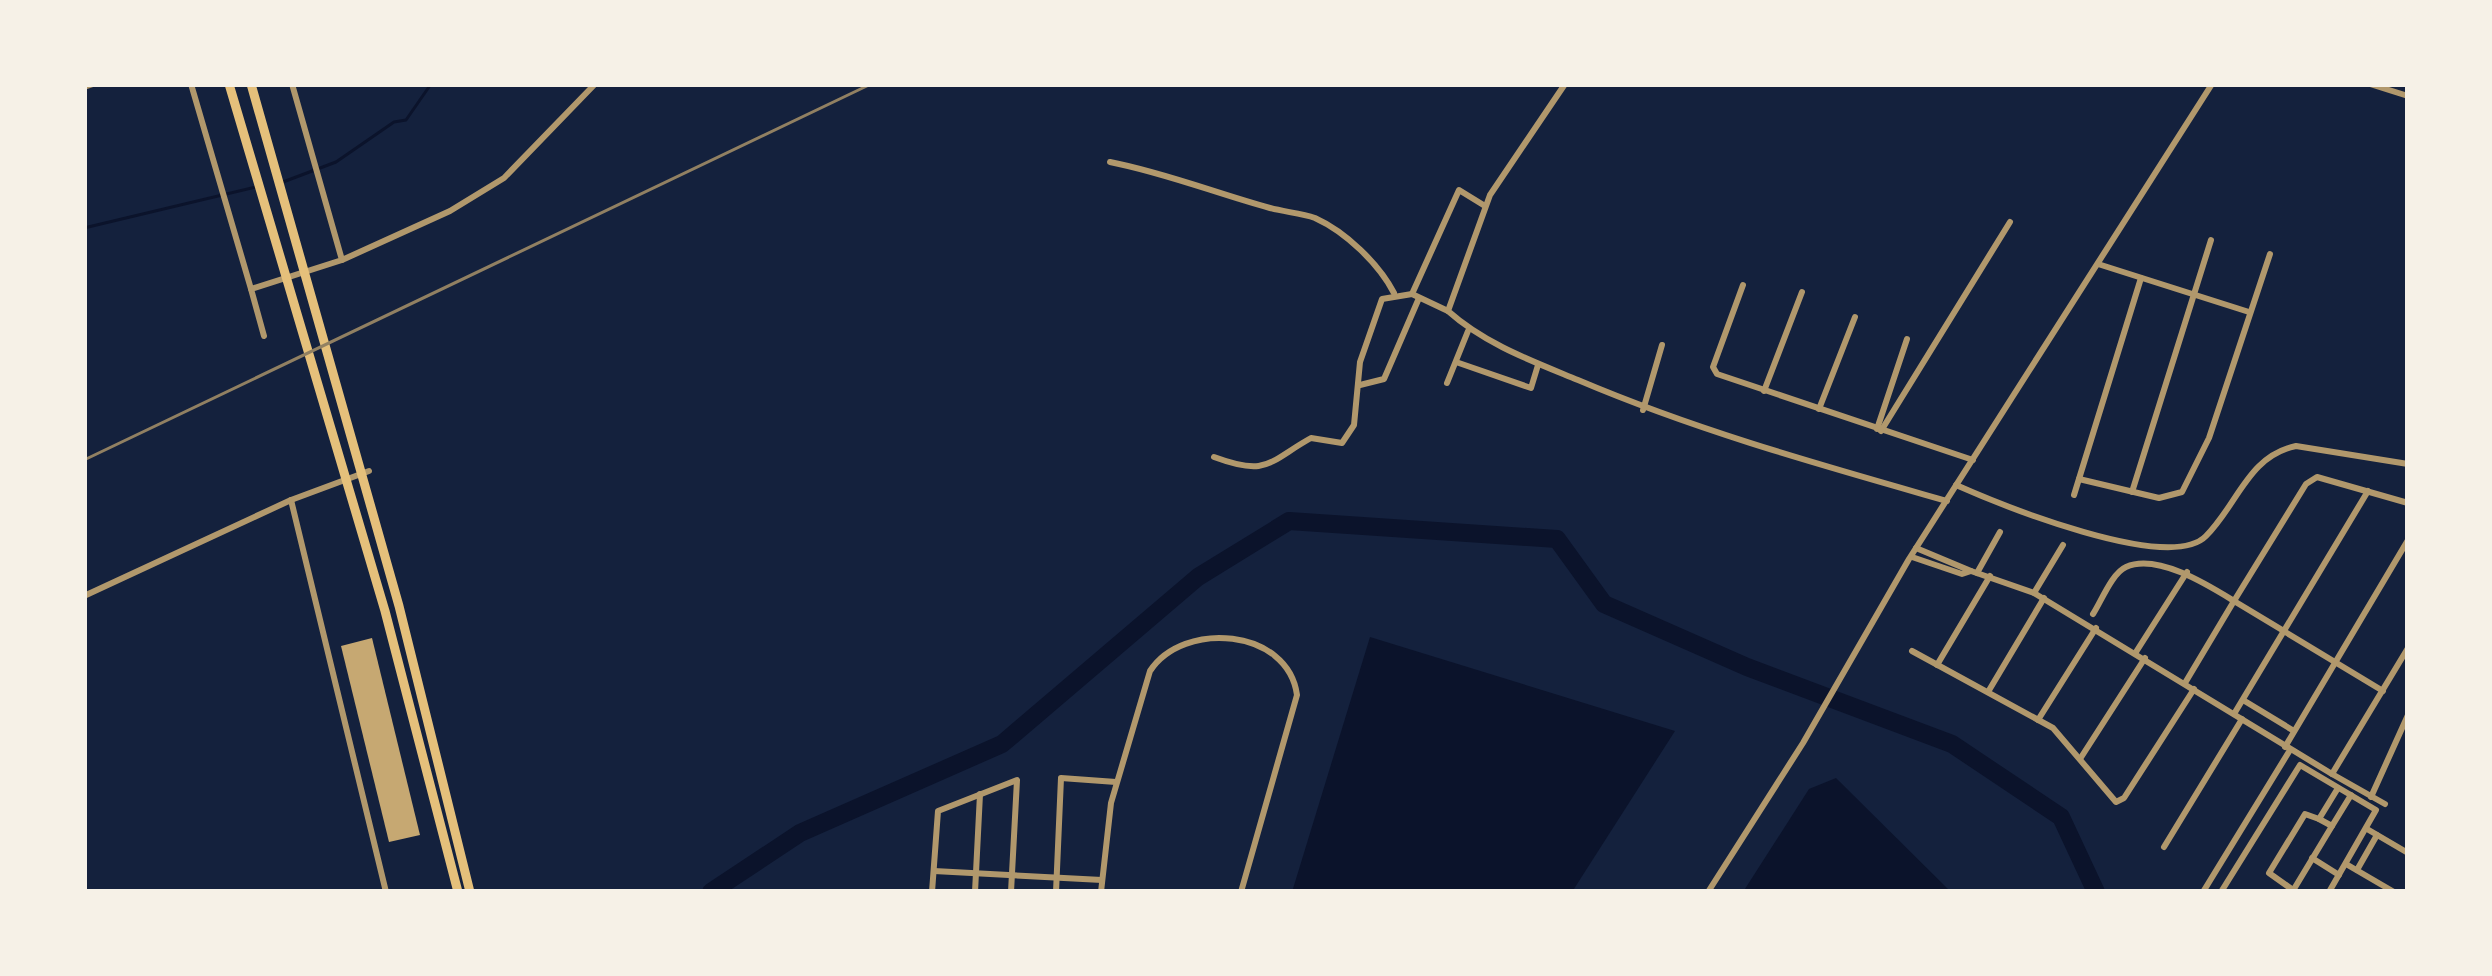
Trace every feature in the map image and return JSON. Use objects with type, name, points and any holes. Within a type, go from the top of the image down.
[{"type":"main road","points":[[229,84],[385,611],[458,892]]},
{"type":"main road","points":[[251,84],[399,606],[470,892]]},
{"type":"street","points":[[84,87],[93,84]]},
{"type":"street","points":[[191,84],[264,336]]},
{"type":"street","points":[[292,84],[342,260]]},
{"type":"street","points":[[251,289],[342,260],[450,211],[504,178],[595,84]]},
{"type":"street","points":[[1448,311],[1486,206],[1565,84]]},
{"type":"street","points":[[1708,892],[1804,743],[1910,556],[2212,84]]},
{"type":"street","points":[[2370,84],[2408,96]]},
{"type":"street","points":[[1110,162],[1178,175],[1268,208],[1314,218],[1385,275],[1394,293]]},
{"type":"street","points":[[1360,386],[1384,379],[1459,190],[1486,206]]},
{"type":"street","points":[[1879,430],[2010,222]]},
{"type":"street","points":[[2132,492],[2211,240]]},
{"type":"street","points":[[2079,479],[2174,496],[2188,483],[2210,438],[2270,254]]},
{"type":"street","points":[[2098,264],[2250,312]]},
{"type":"street","points":[[2074,495],[2141,278]]},
{"type":"street","points":[[1743,285],[1713,367],[1724,378],[1972,460]]},
{"type":"street","points":[[1764,392],[1802,292]]},
{"type":"street","points":[[1214,457],[1264,467],[1284,460],[1311,438],[1342,443],[1354,425],[1370,331],[1382,299],[1394,293],[1415,296],[1448,311],[1469,330],[1643,410],[1947,501]]},
{"type":"street","points":[[1819,410],[1855,317]]},
{"type":"street","points":[[1447,383],[1469,330]]},
{"type":"street","points":[[1879,430],[1906,339]]},
{"type":"street","points":[[1643,410],[1662,345]]},
{"type":"street","points":[[1456,362],[1531,388],[1539,364]]},
{"type":"street","points":[[1956,485],[2056,528],[2182,545],[2207,535],[2250,475],[2280,449],[2296,446],[2408,464]]},
{"type":"street","points":[[84,596],[290,500],[370,471]]},
{"type":"street","points":[[2186,683],[2311,479],[2324,477],[2408,503]]},
{"type":"street","points":[[2164,847],[2238,717],[2242,700],[2368,491]]},
{"type":"street","points":[[290,500],[386,892]]},
{"type":"street","points":[[1974,572],[2000,532]]},
{"type":"street","points":[[2329,892],[2376,810],[2299,766],[2221,892],[2205,888],[2408,539]]},
{"type":"street","points":[[2034,592],[2062,544]]},
{"type":"street","points":[[1916,548],[1942,562]]},
{"type":"street","points":[[1910,556],[2034,592],[2385,804]]},
{"type":"street","points":[[2093,614],[2123,568],[2187,572],[2383,691]]},
{"type":"street","points":[[2136,652],[2187,572]]},
{"type":"street","points":[[1937,665],[1990,576]]},
{"type":"street","points":[[1988,692],[2044,598]]},
{"type":"street","points":[[2038,720],[2096,628]]},
{"type":"street","points":[[1101,892],[1116,782],[1150,670],[1161,653],[1213,636],[1266,651],[1292,676],[1297,706],[1241,892]]},
{"type":"street","points":[[2332,774],[2408,648]]},
{"type":"street","points":[[1912,651],[2038,720],[2121,802],[2194,688]]},
{"type":"street","points":[[2080,760],[2145,658]]},
{"type":"street","points":[[2242,700],[2294,731]]},
{"type":"street","points":[[2372,796],[2408,715]]},
{"type":"street","points":[[1056,892],[1060,778],[1116,782]]},
{"type":"street","points":[[932,892],[938,812],[1017,780],[1011,892]]},
{"type":"street","points":[[2319,819],[2338,788]]},
{"type":"street","points":[[975,892],[980,794]]},
{"type":"street","points":[[2332,826],[2306,814],[2269,873],[2293,891],[2351,795]]},
{"type":"street","points":[[2367,829],[2408,854]]},
{"type":"street","points":[[2356,870],[2378,835]]},
{"type":"street","points":[[2312,858],[2339,875]]},
{"type":"street","points":[[2345,864],[2394,892]]},
{"type":"street","points":[[934,871],[1102,880]]},
{"type":"street","points":[[2275,892],[2280,883]]},
{"type":"water","points":[[1370,637],[1675,731],[1572,892],[1292,892]]},
{"type":"water","points":[[1836,778],[1951,892],[1743,892],[1809,789]]},
{"type":"building","points":[[372,638],[420,835],[389,842],[341,646]]},
{"type":"waterway","points":[[283,182],[336,162],[394,122],[406,120],[431,84]]},
{"type":"waterway","points":[[84,228],[256,187]]},
{"type":"waterway","points":[[711,892],[800,833],[1002,744],[1198,577],[1289,521],[1557,539],[1604,604],[1747,667],[1952,744],[2061,817],[2096,892]]},
{"type":"railway","points":[[84,460],[871,84]]}]
